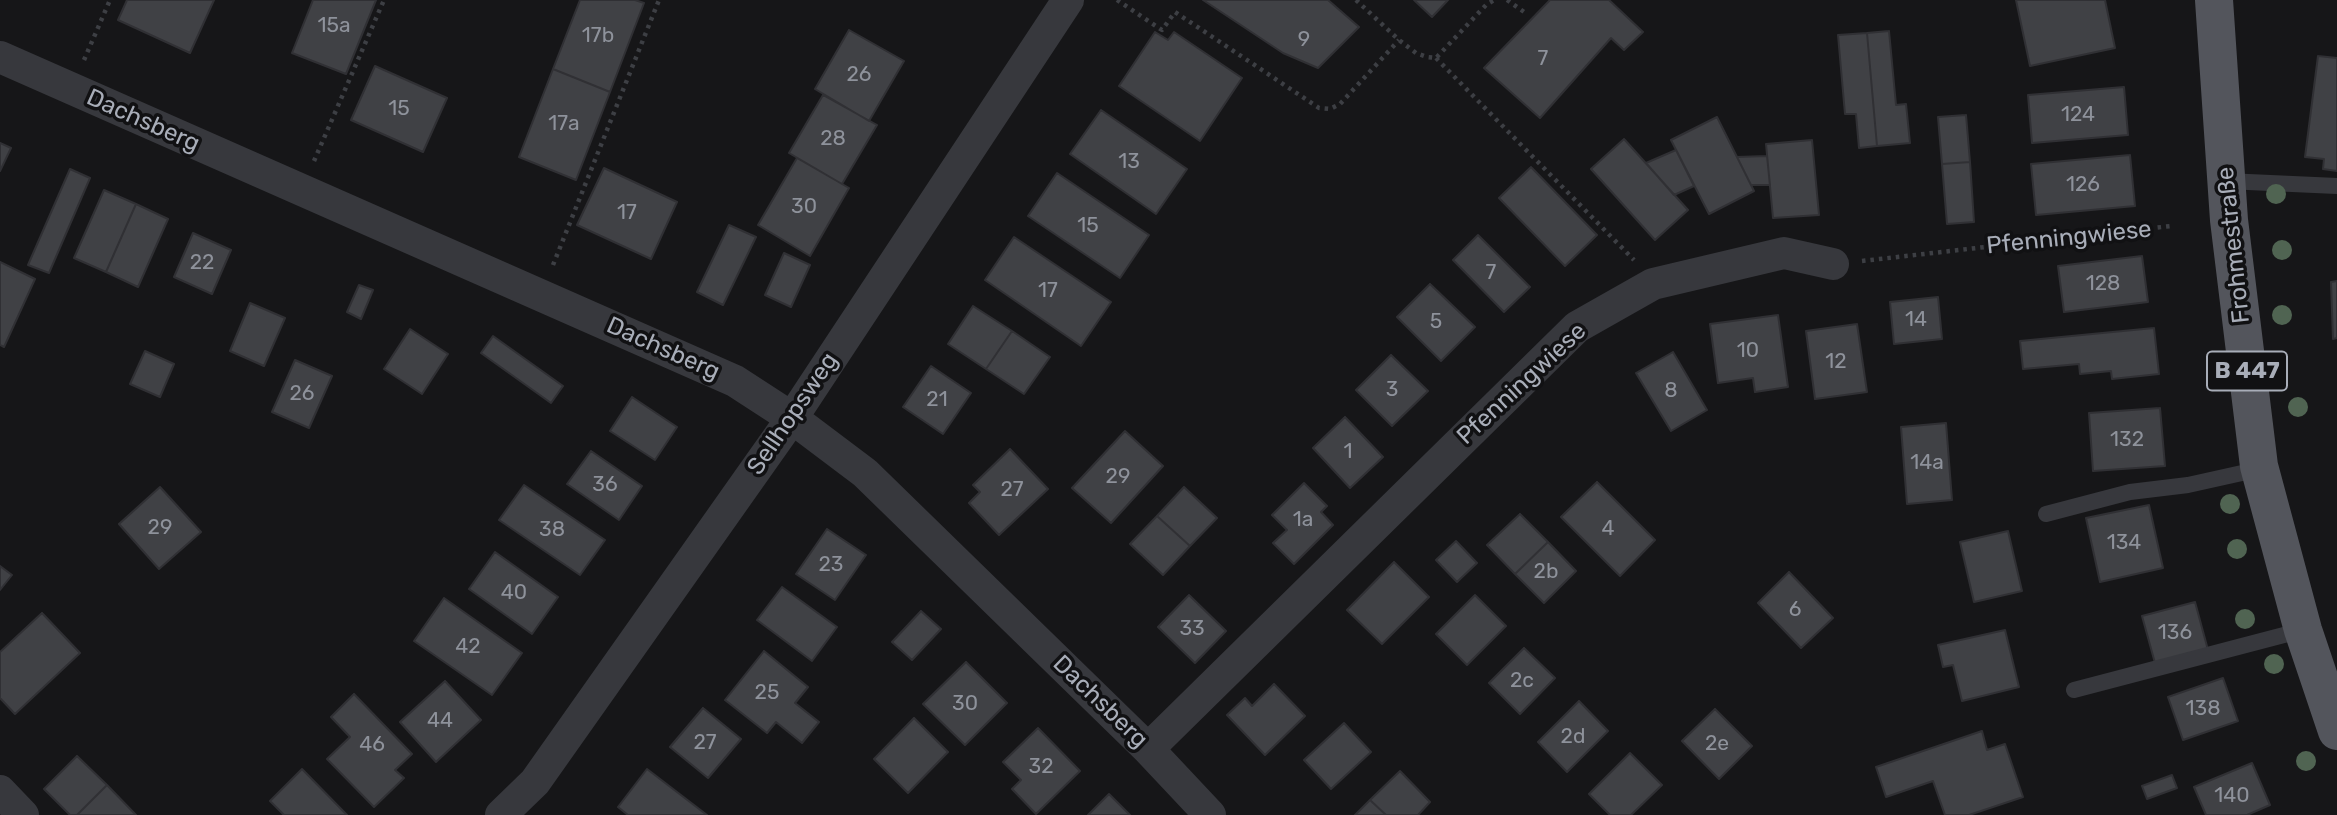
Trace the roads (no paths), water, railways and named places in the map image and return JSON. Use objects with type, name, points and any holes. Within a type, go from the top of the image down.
[{"type":"main road","name":"Frohmestraße","points":[[2214,0],[2230,234],[2259,469],[2303,630],[2337,731]]},
{"type":"street","name":"Sellhopsweg","points":[[501,815],[535,782],[792,418],[1068,0]]},
{"type":"street","name":"Dachsberg","points":[[0,57],[735,381],[792,418],[865,473],[1148,749],[1210,815]]},
{"type":"street","name":"Pfenningwiese","points":[[1148,749],[1577,327],[1653,284],[1784,253],[1833,264]]},
{"type":"street","points":[[0,792],[23,815]]},
{"type":"lane","points":[[2226,181],[2337,186]]},
{"type":"lane","points":[[2046,514],[2130,492],[2188,485],[2259,469]]},
{"type":"lane","points":[[2074,690],[2303,630]]}]
